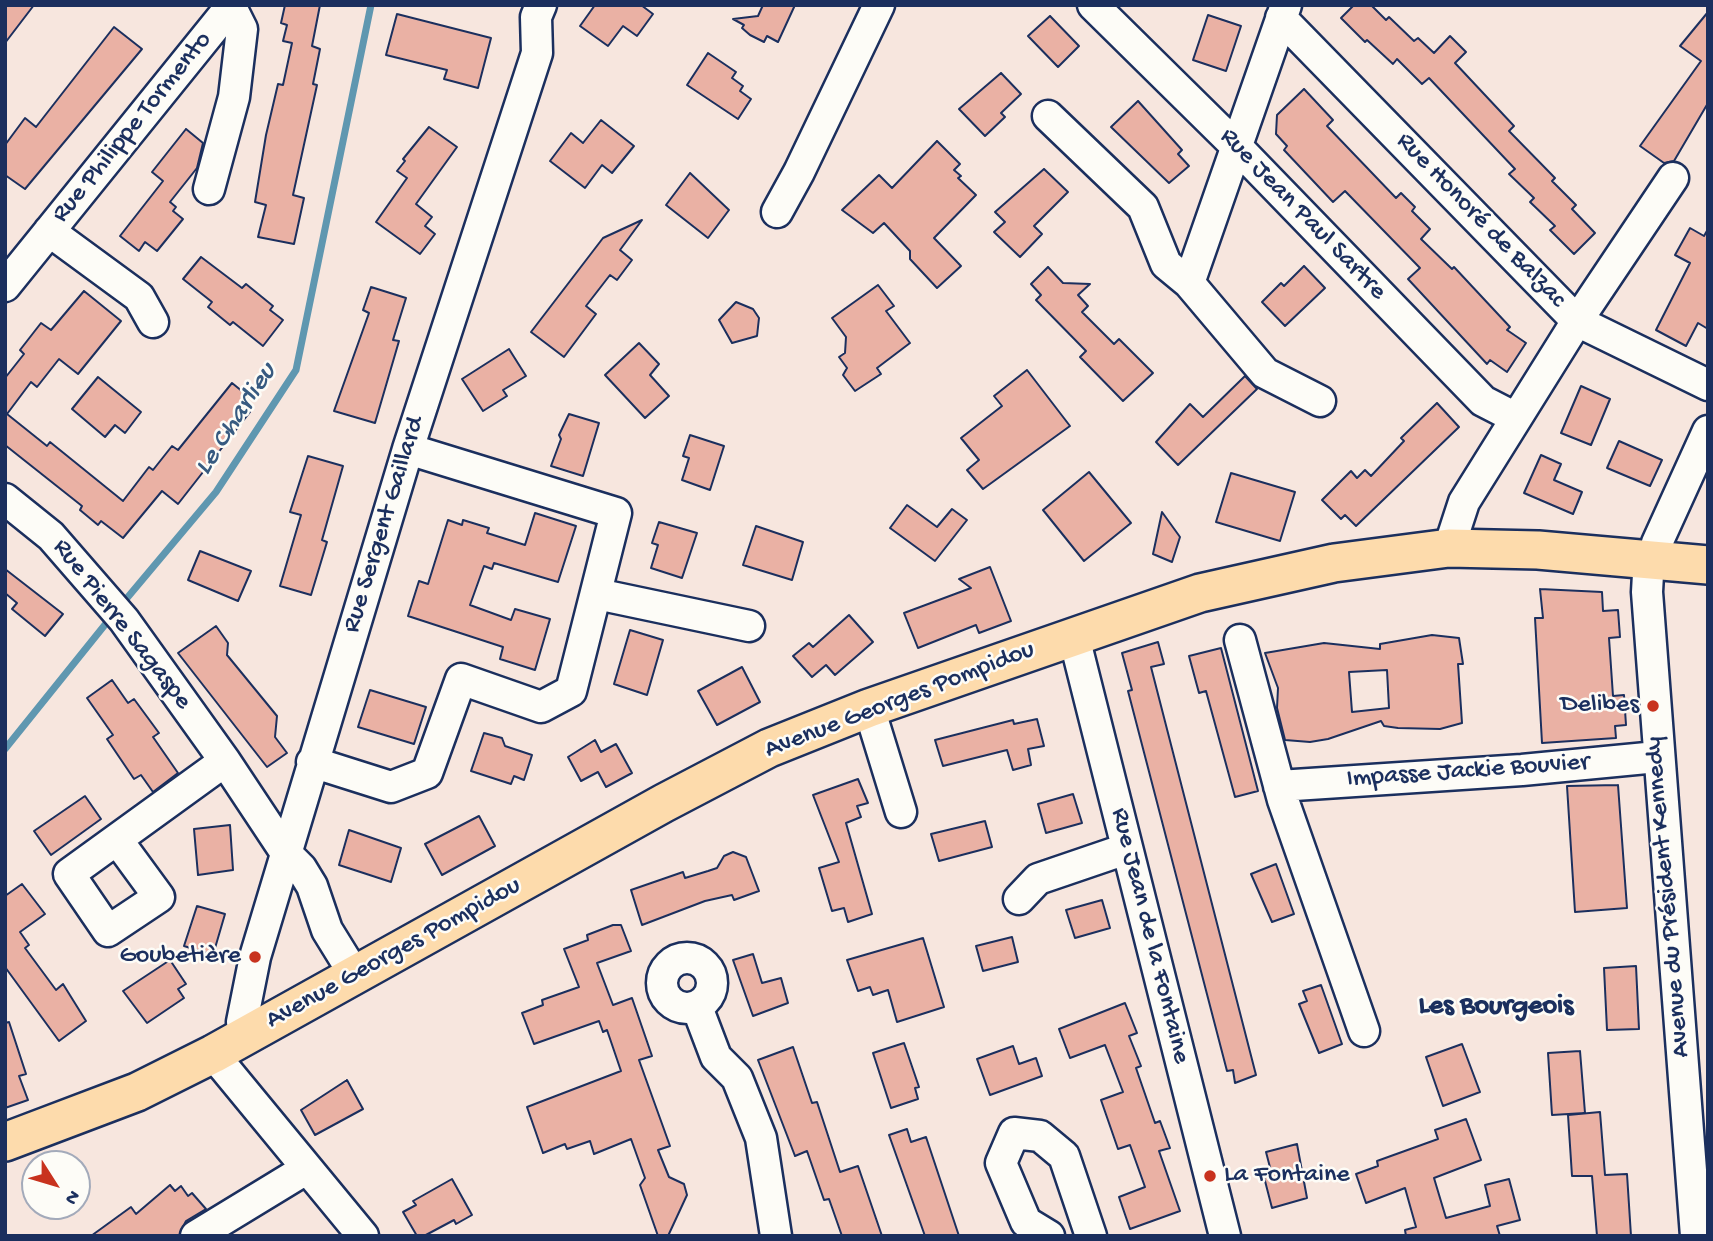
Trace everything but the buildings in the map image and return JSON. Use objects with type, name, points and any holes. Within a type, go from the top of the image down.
[{"type":"main road","name":"Avenue Georges Pompidou","points":[[5,1142],[137,1092],[214,1054],[664,803],[769,748],[869,708],[1200,593],[1334,562],[1449,548],[1652,558],[1708,565]]},
{"type":"street","points":[[777,212],[879,5]]},
{"type":"street","name":"Rue Jean Paul Sartre","points":[[1093,5],[1237,147],[1483,401],[1516,418]]},
{"type":"street","name":"Rue Philippe Tormento","points":[[5,286],[232,6],[242,29],[234,97],[209,189]]},
{"type":"street","name":"Rue Sergent Gaillard","points":[[246,1036],[242,1022],[247,985],[312,762],[408,449],[537,53],[532,9]]},
{"type":"street","points":[[1189,283],[1284,11]]},
{"type":"street","name":"Rue Honoré de Balzac","points":[[1284,11],[1577,321],[1708,386]]},
{"type":"street","points":[[1048,116],[1143,207],[1166,264],[1189,283],[1265,373],[1320,401]]},
{"type":"street","points":[[1449,548],[1464,502],[1577,321],[1673,178]]},
{"type":"street","name":"Rue Philippe Tormento","points":[[49,231],[139,297],[153,322]]},
{"type":"street","name":"Avenue du Président Kennedy","points":[[1696,1236],[1694,1044],[1657,757],[1647,592],[1652,558],[1708,431]]},
{"type":"street","points":[[312,762],[391,787],[427,773],[461,679],[541,707],[571,691],[616,513],[408,449]]},
{"type":"street","name":"Rue Pierre Sagaspe","points":[[5,499],[51,536],[124,620],[225,761],[286,853],[312,886],[327,930],[356,977]]},
{"type":"street","points":[[597,594],[749,626]]},
{"type":"street","name":"Rue Jean de la Fontaine","points":[[1074,637],[1225,1236]]},
{"type":"street","points":[[1240,640],[1279,786],[1364,1031]]},
{"type":"street","points":[[869,708],[901,812]]},
{"type":"street","name":"Impasse Jackie Bouvier","points":[[1279,786],[1657,757]]},
{"type":"street","points":[[118,841],[225,761]]},
{"type":"street","points":[[1019,899],[1038,879],[1126,849]]},
{"type":"street","points":[[697,1007],[716,1058],[737,1078],[761,1138],[776,1236]]},
{"type":"street","points":[[214,1054],[363,1236]]},
{"type":"street","points":[[1049,1236],[1026,1222],[1001,1163],[1014,1133],[1040,1136],[1064,1156],[1091,1236]]},
{"type":"street","points":[[196,1236],[306,1168]]},
{"type":"waterway","name":"Le Charlieu","points":[[122,604],[216,492],[296,370],[371,5]]},
{"type":"waterway","name":"Le Charlieu","points":[[5,749],[112,616]]},
{"type":"place","name":"Delibes","points":[[1653,706]]},
{"type":"place","name":"Goubetière","points":[[255,957]]},
{"type":"place","name":"La Fontaine","points":[[1210,1176]]},
{"type":"district","name":"Les Bourgeois","points":[[1496,1008]]}]
